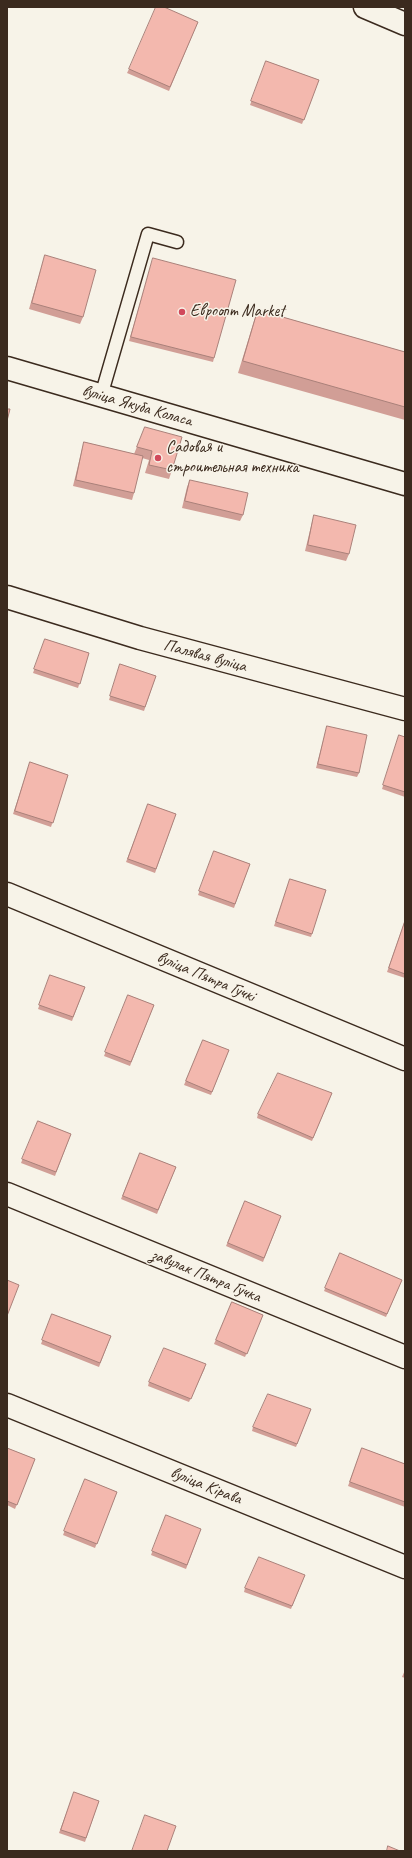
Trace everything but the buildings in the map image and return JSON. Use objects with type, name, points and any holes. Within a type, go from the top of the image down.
[{"type":"street","points":[[365,7],[405,24]]},
{"type":"street","name":"вуліца Якуба Коласа","points":[[7,368],[405,484]]},
{"type":"street","name":"Палявая вуліца","points":[[7,597],[140,638],[405,709]]},
{"type":"street","name":"вуліца Пятра Гучкі","points":[[7,894],[405,1059]]},
{"type":"street","name":"завулак Пятра Гучка","points":[[7,1194],[405,1357]]},
{"type":"street","name":"вуліца Кірава","points":[[7,1405],[405,1567]]},
{"type":"lane","points":[[101,396],[148,234],[177,242]]},
{"type":"place","name":"Евроопт Market","points":[[182,312]]},
{"type":"place","name":"Садовая и строительная техника","points":[[158,458]]}]
